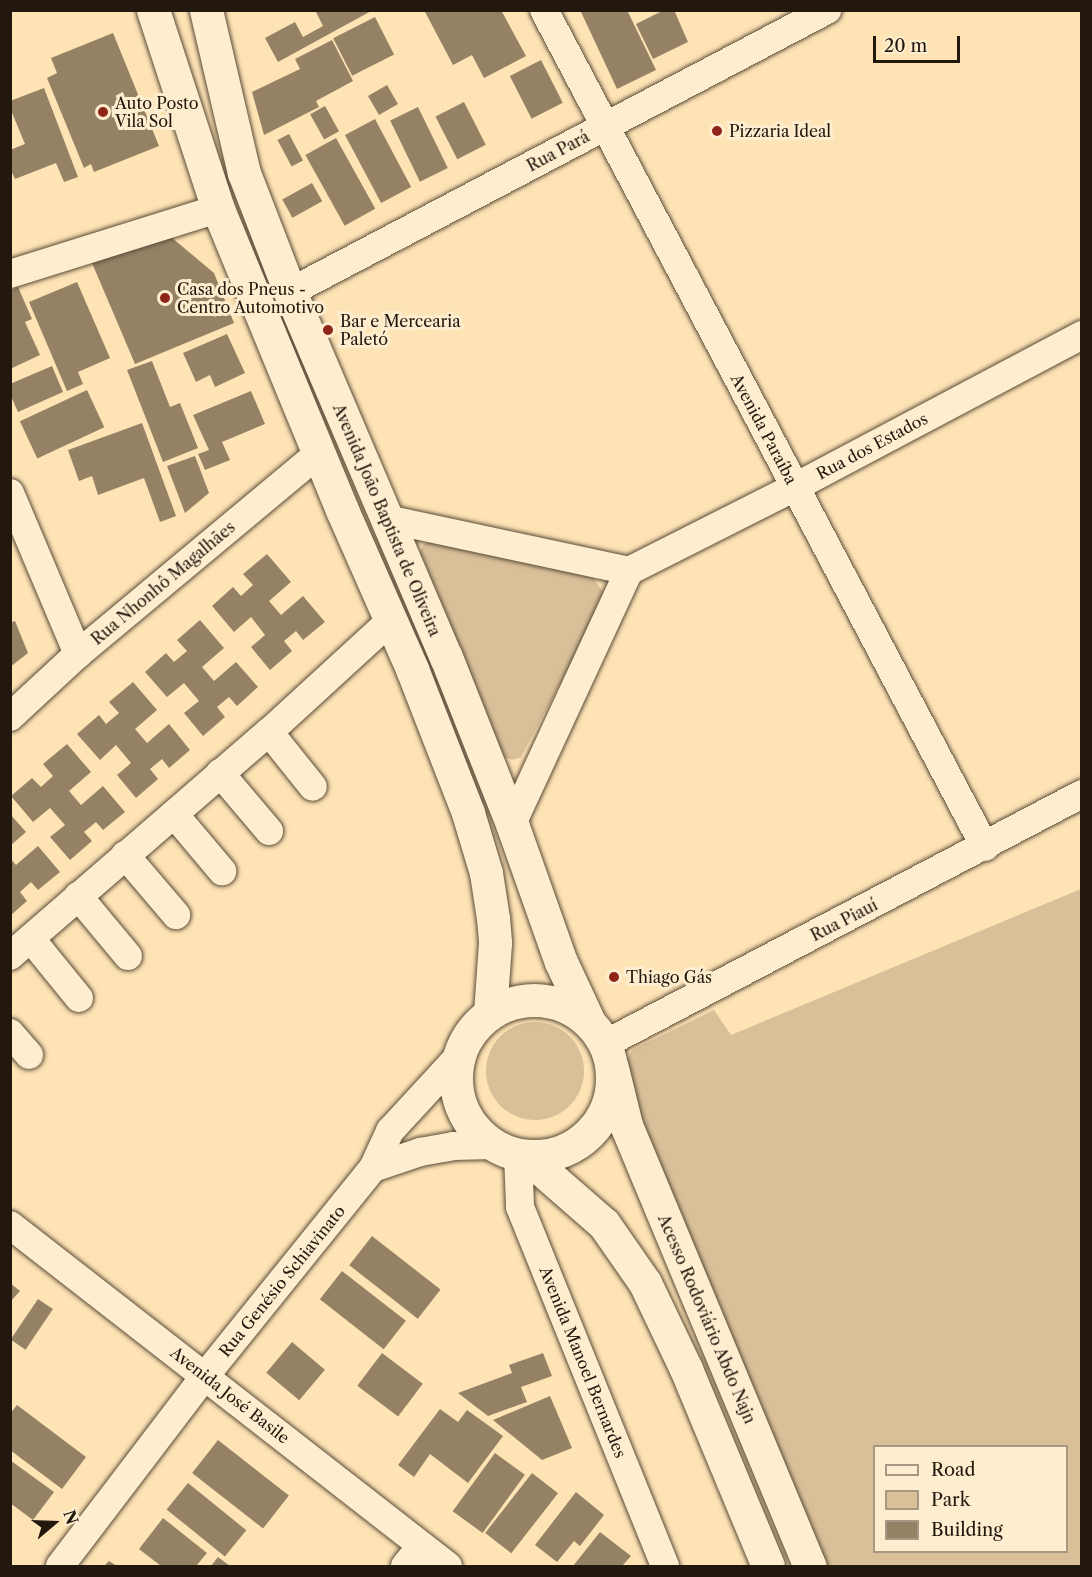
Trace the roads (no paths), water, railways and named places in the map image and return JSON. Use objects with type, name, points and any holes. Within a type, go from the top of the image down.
[{"type":"main road","points":[[153,10],[218,209],[447,755],[486,873],[495,943],[490,1013]]},
{"type":"main road","name":"Avenida João Baptista de Oliveira","points":[[206,10],[244,173],[290,292],[446,657],[512,824],[561,962],[602,1045]]},
{"type":"main road","points":[[513,1152],[559,1152],[587,1136],[603,1116],[611,1093],[602,1045],[567,1007],[541,1000],[514,1002],[490,1013],[471,1032],[459,1056],[456,1081],[462,1107],[475,1129],[513,1152],[604,1224],[645,1283],[686,1369],[768,1566]]},
{"type":"main road","name":"Acesso Rodoviário Abdo Najn","points":[[602,1045],[626,1125],[810,1566]]},
{"type":"street","name":"Avenida Paraíba","points":[[544,10],[985,847]]},
{"type":"street","name":"Rua Pará","points":[[290,292],[826,10]]},
{"type":"street","points":[[10,274],[218,209]]},
{"type":"street","name":"Rua dos Estados","points":[[629,571],[795,487],[1082,335]]},
{"type":"street","name":"Rua Nhonhô Magalhães","points":[[10,717],[78,654],[319,453]]},
{"type":"street","points":[[10,493],[78,654]]},
{"type":"street","points":[[387,519],[629,571],[512,824]]},
{"type":"street","points":[[79,998],[21,948],[125,855],[269,732],[390,621]]},
{"type":"street","points":[[269,732],[313,787]]},
{"type":"street","points":[[220,773],[269,831]]},
{"type":"street","name":"Rua Piauí","points":[[602,1045],[985,847],[1082,794]]},
{"type":"street","points":[[174,814],[222,871]]},
{"type":"street","points":[[125,855],[176,915]]},
{"type":"street","points":[[78,896],[129,956]]},
{"type":"street","points":[[10,1033],[29,1055]]},
{"type":"street","name":"Rua Genésio Schiavinato","points":[[60,1566],[205,1376],[373,1168],[390,1131],[459,1056]]},
{"type":"street","points":[[373,1168],[420,1152],[453,1146],[513,1152]]},
{"type":"street","name":"Avenida Manoel Bernardes","points":[[513,1152],[520,1207],[665,1566]]},
{"type":"street","name":"Avenida José Basile","points":[[10,1225],[205,1376],[413,1556],[448,1566]]},
{"type":"place","name":"Auto Posto Vila Sol","points":[[103,112]]},
{"type":"place","name":"Pizzaria Ideal","points":[[717,131]]},
{"type":"place","name":"Casa dos Pneus - Centro Automotivo","points":[[165,298]]},
{"type":"place","name":"Bar e Mercearia Paletó","points":[[328,330]]},
{"type":"place","name":"Thiago Gás","points":[[614,977]]}]
